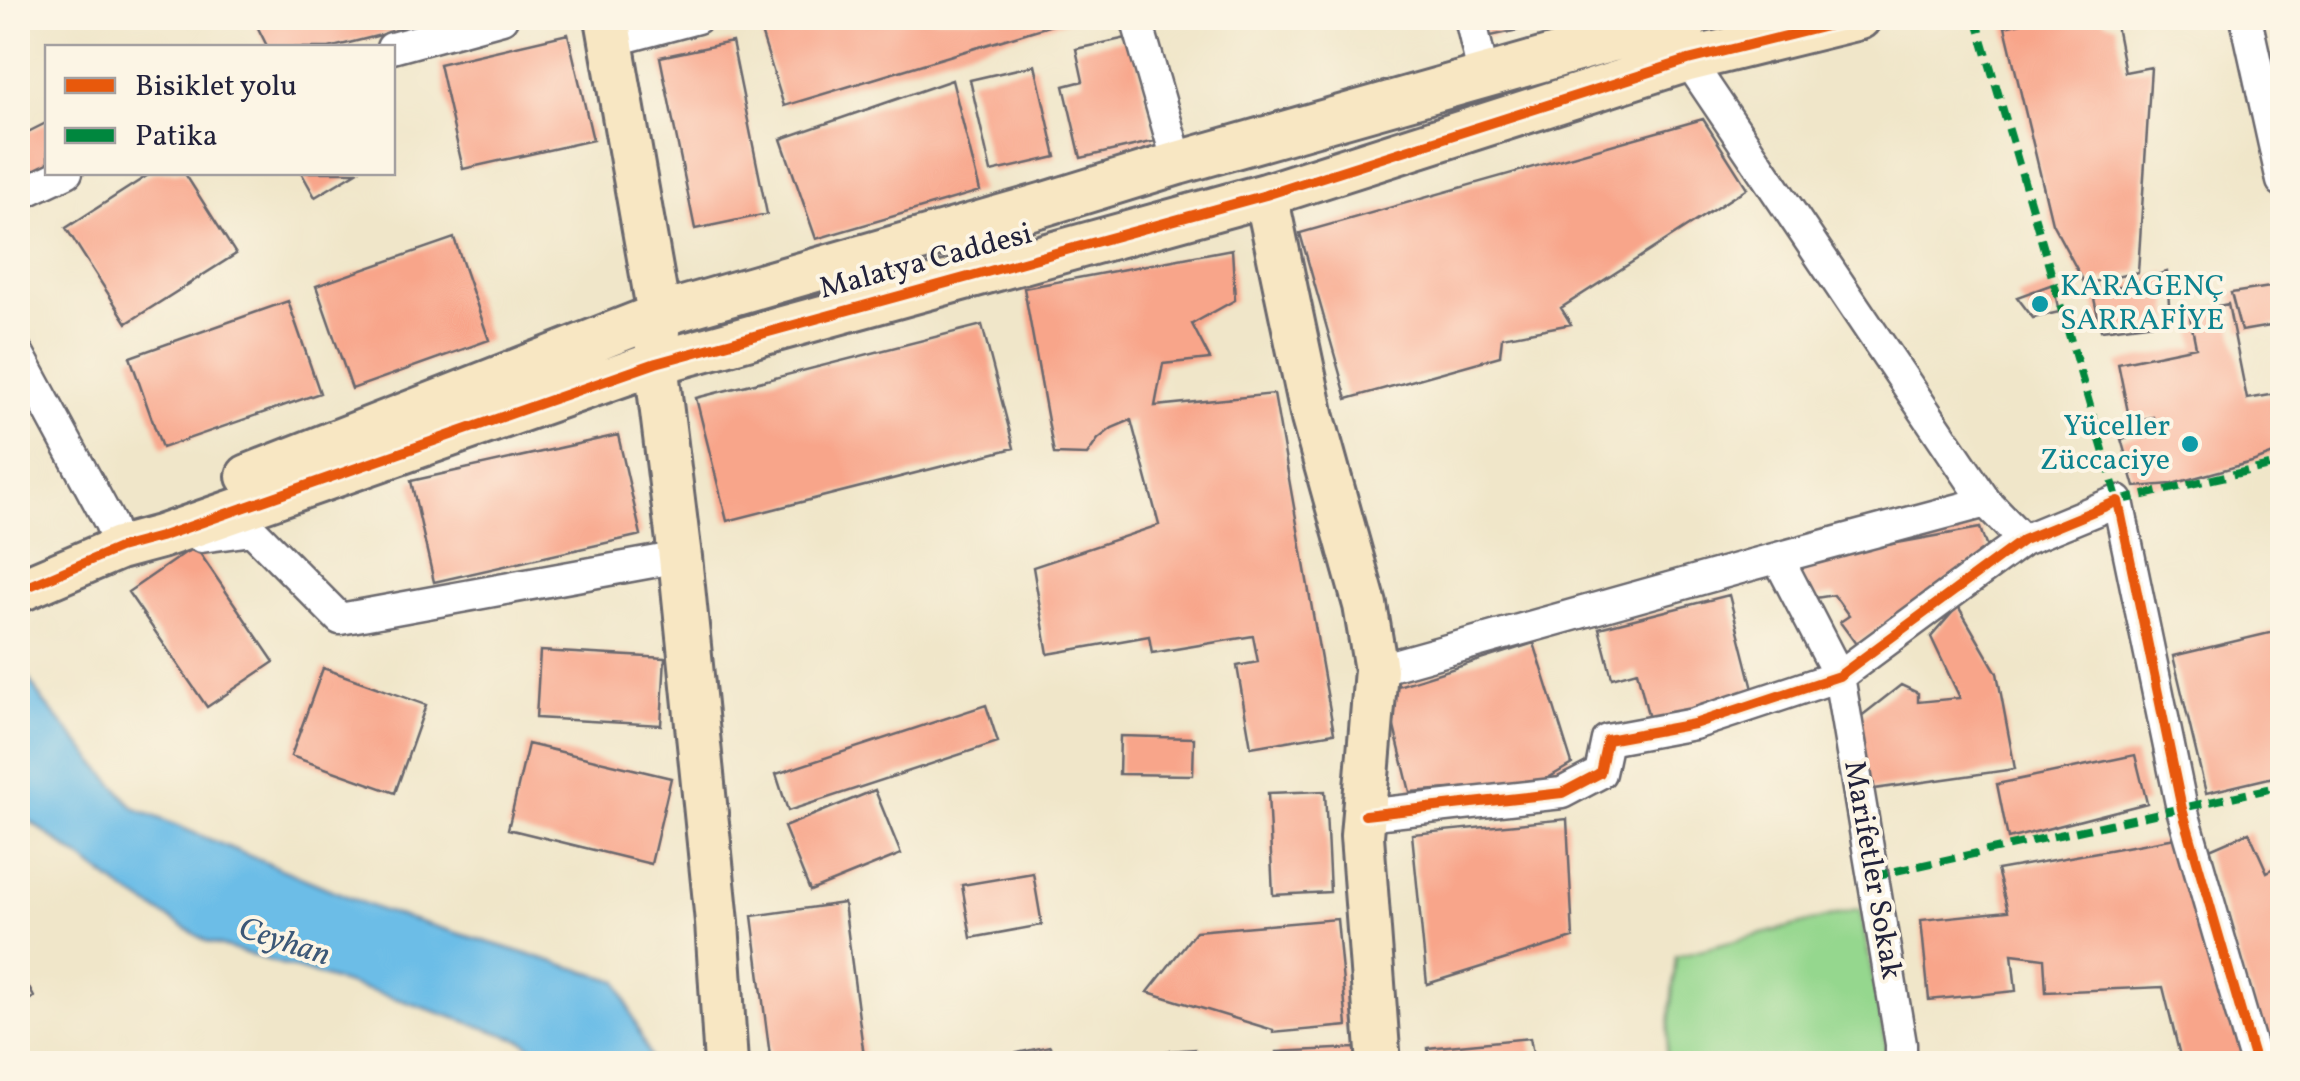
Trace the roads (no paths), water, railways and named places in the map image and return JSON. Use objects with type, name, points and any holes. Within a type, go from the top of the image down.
[{"type":"street","points":[[395,47],[457,22],[502,18]]},
{"type":"street","points":[[697,18],[609,29],[659,316],[656,362],[717,922],[726,1064]]},
{"type":"street","points":[[1136,18],[1178,163]]},
{"type":"street","points":[[1470,18],[1484,77]]},
{"type":"street","name":"Malatya Caddesi","points":[[114,536],[160,537],[656,362],[1266,195],[1684,29],[1859,18]]},
{"type":"street","points":[[2246,18],[2282,181]]},
{"type":"street","points":[[18,590],[114,536],[268,469],[659,316],[1484,77],[1684,29],[1986,502],[2023,540]]},
{"type":"street","points":[[18,196],[61,175]]},
{"type":"street","points":[[1266,195],[1313,418],[1365,605],[1376,670],[1362,836],[1379,1064]]},
{"type":"street","points":[[18,353],[114,536]]},
{"type":"street","points":[[1365,816],[1562,793],[1600,773],[1606,740],[1694,724],[1840,676],[2023,540],[2118,500],[2182,809],[2256,1064]]},
{"type":"street","points":[[1376,670],[1986,502]]},
{"type":"street","points":[[114,536],[252,530],[340,619],[680,557]]},
{"type":"street","name":"Marifetler Sokak","points":[[1778,558],[1840,676],[1902,1044],[1901,1064]]},
{"type":"water","name":"Ceyhan","points":[[18,662],[43,701],[134,808],[380,910],[618,981],[652,1063],[552,1063],[524,1041],[208,942],[125,891],[18,812]]},
{"type":"place","name":"KARAGENÇ SARRAFİYE","points":[[2040,304]]},
{"type":"place","name":"Yüceller Züccaciye","points":[[2190,444]]}]
